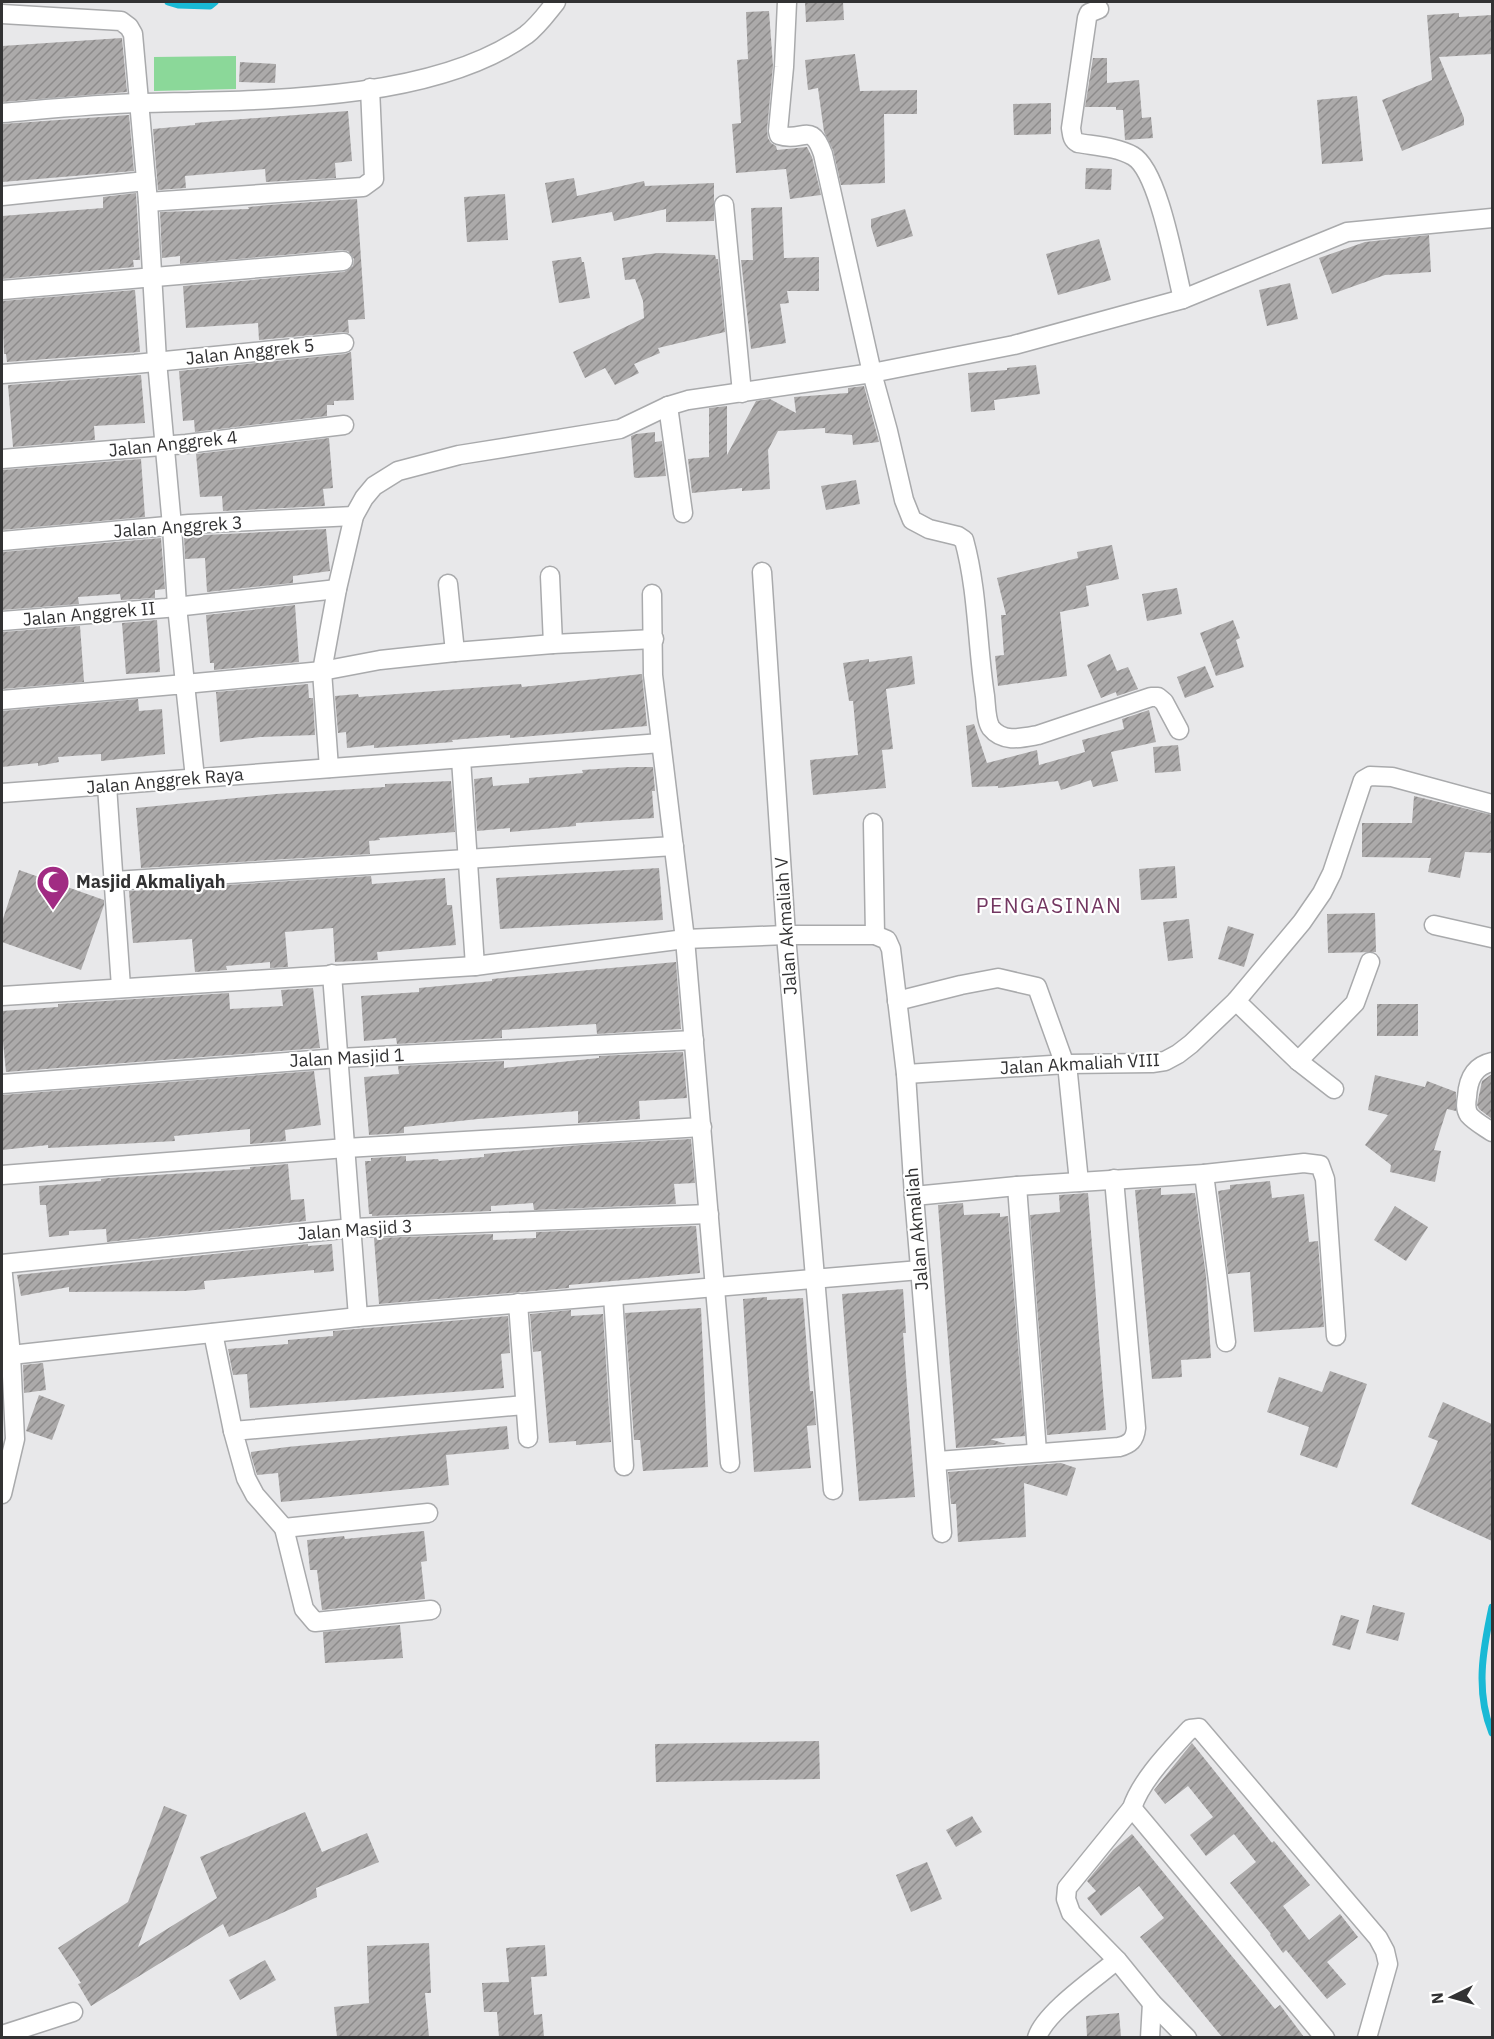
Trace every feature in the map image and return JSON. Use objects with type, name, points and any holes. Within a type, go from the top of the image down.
[{"type":"street","points":[[2,113],[139,103],[277,98],[370,88],[441,74],[493,54],[528,34],[556,2]]},
{"type":"street","points":[[787,2],[779,135],[783,137],[810,135],[818,140],[823,154],[872,373],[904,500],[912,520],[929,529],[958,536],[964,540],[973,587],[989,726],[1007,738],[1019,739],[1038,735],[1151,697],[1158,697],[1164,702],[1179,730]]},
{"type":"street","points":[[1100,9],[1089,13],[1087,18],[1071,128],[1072,136],[1078,143],[1113,149],[1132,156],[1143,165],[1157,192],[1183,299]]},
{"type":"street","points":[[2,14],[121,21],[129,27],[133,34],[148,202],[157,361],[177,606],[195,778]]},
{"type":"street","points":[[148,202],[363,187],[374,179],[370,88]]},
{"type":"street","points":[[2,196],[146,181]]},
{"type":"street","points":[[724,205],[742,393]]},
{"type":"street","points":[[328,768],[322,671],[337,589],[354,516],[374,486],[398,471],[459,455],[612,431],[668,406],[688,400],[872,373],[1014,345],[1183,299],[1347,232],[1492,218]]},
{"type":"street","points":[[2,290],[343,261]]},
{"type":"street","name":"Jalan Anggrek 5","points":[[2,374],[344,343]]},
{"type":"street","points":[[668,406],[683,513]]},
{"type":"street","name":"Jalan Anggrek 4","points":[[2,459],[165,446],[344,425]]},
{"type":"street","name":"Jalan Anggrek 3","points":[[2,541],[172,526],[354,516]]},
{"type":"street","name":"Jalan Akmaliah V","points":[[762,572],[786,935],[833,1490]]},
{"type":"street","points":[[550,576],[553,644]]},
{"type":"street","points":[[448,584],[455,652]]},
{"type":"street","name":"Jalan Anggrek II","points":[[2,621],[337,589]]},
{"type":"street","points":[[652,594],[653,675],[685,939],[730,1463]]},
{"type":"street","points":[[2,700],[322,671],[380,660],[455,652],[654,639]]},
{"type":"street","name":"Jalan Anggrek Raya","points":[[2,794],[661,743]]},
{"type":"street","points":[[461,759],[475,966]]},
{"type":"street","name":"Jalan Akmaliah VIII","points":[[906,1074],[1066,1064],[1165,1061],[1185,1049],[1236,1001],[1302,922],[1322,893],[1332,873],[1363,780],[1370,776],[1392,777],[1492,804]]},
{"type":"street","points":[[107,786],[121,987]]},
{"type":"street","points":[[2,996],[475,966],[685,939],[786,935],[875,935],[873,823]]},
{"type":"street","points":[[114,881],[674,846]]},
{"type":"street","points":[[1434,925],[1492,938]]},
{"type":"street","name":"Jalan Akmaliah","points":[[875,935],[887,940],[891,949],[906,1074],[942,1533]]},
{"type":"street","points":[[1298,1061],[1355,1003],[1370,962]]},
{"type":"street","points":[[332,974],[358,1317]]},
{"type":"street","points":[[897,1002],[998,978],[1037,987],[1066,1064],[1079,1182]]},
{"type":"street","points":[[1236,1001],[1298,1061],[1334,1089]]},
{"type":"street","name":"Jalan Masjid 1","points":[[2,1084],[339,1058],[694,1040]]},
{"type":"street","points":[[1492,1062],[1485,1063],[1476,1070],[1468,1083],[1466,1109],[1470,1117],[1492,1132]]},
{"type":"street","points":[[2,1175],[346,1148],[702,1127]]},
{"type":"street","points":[[914,1196],[1017,1186],[1204,1174],[1304,1163],[1320,1165],[1325,1179],[1336,1336]]},
{"type":"street","points":[[1204,1174],[1226,1342]]},
{"type":"street","points":[[938,1461],[1119,1447],[1126,1445],[1135,1436],[1114,1179]]},
{"type":"street","points":[[1017,1186],[1037,1452]]},
{"type":"street","name":"Jalan Masjid 3","points":[[2,1264],[352,1228],[709,1214]]},
{"type":"street","points":[[2,1264],[4,1333],[10,1355],[8,1406],[15,1439],[2,1491]]},
{"type":"street","points":[[10,1355],[358,1317],[920,1270]]},
{"type":"street","points":[[613,1296],[624,1466]]},
{"type":"street","points":[[518,1304],[528,1438]]},
{"type":"street","points":[[213,1333],[233,1431],[246,1478],[255,1495],[284,1528],[304,1609],[315,1622],[431,1610]]},
{"type":"street","points":[[233,1431],[524,1406]]},
{"type":"street","points":[[284,1528],[428,1513]]},
{"type":"street","points":[[1187,2037],[1152,2003],[1117,1960],[1071,1913],[1066,1899],[1067,1888],[1132,1808],[1135,1798],[1167,1755],[1190,1729],[1199,1728],[1378,1938],[1385,1951],[1388,1964],[1367,2037]]},
{"type":"street","points":[[1132,1808],[1325,2037]]},
{"type":"street","points":[[1037,2037],[1052,2014],[1117,1960]]},
{"type":"street","points":[[1150,2037],[1152,2003]]},
{"type":"street","points":[[2,2035],[73,2012]]},
{"type":"green space","points":[[236,56],[236,89],[154,91],[154,57]]},
{"type":"building","points":[[805,2],[843,2],[844,20],[806,22]]},
{"type":"building","points":[[769,11],[773,66],[768,138],[777,150],[807,147],[812,157],[821,195],[790,199],[786,169],[736,173],[732,124],[741,123],[737,60],[748,59],[746,12]]},
{"type":"building","points":[[1459,13],[1459,17],[1492,15],[1492,54],[1439,57],[1464,118],[1464,125],[1402,151],[1382,100],[1432,80],[1427,15]]},
{"type":"building","points":[[122,38],[127,92],[2,102],[2,46]]},
{"type":"building","points":[[855,54],[860,91],[917,90],[917,114],[884,114],[885,183],[841,185],[833,150],[824,132],[818,88],[808,90],[805,60]]},
{"type":"building","points":[[1093,58],[1107,58],[1107,83],[1139,80],[1142,118],[1151,117],[1153,138],[1125,140],[1123,110],[1116,110],[1116,107],[1085,107]]},
{"type":"building","points":[[240,62],[276,64],[275,83],[239,82]]},
{"type":"building","points":[[1357,96],[1363,161],[1322,164],[1317,100]]},
{"type":"building","points":[[1051,103],[1051,134],[1014,135],[1013,104]]},
{"type":"building","points":[[348,111],[352,161],[335,163],[336,178],[266,182],[265,169],[185,176],[186,188],[158,190],[153,129],[195,125],[195,123]]},
{"type":"building","points":[[129,115],[134,171],[2,182],[2,124]]},
{"type":"building","points":[[1086,168],[1112,169],[1111,190],[1085,189]]},
{"type":"building","points":[[574,178],[577,196],[644,181],[645,186],[714,183],[714,221],[666,222],[666,209],[614,221],[612,212],[552,223],[545,183]]},
{"type":"building","points":[[136,193],[140,260],[133,260],[134,267],[2,279],[2,216],[103,208],[103,197]]},
{"type":"building","points":[[505,194],[508,240],[467,242],[464,197]]},
{"type":"building","points":[[357,199],[365,319],[348,320],[349,333],[259,340],[258,323],[186,328],[183,286],[344,272],[353,266],[354,259],[348,251],[342,250],[180,264],[180,256],[162,258],[160,212],[249,209],[248,207]]},
{"type":"building","points":[[782,207],[784,258],[819,257],[819,291],[787,291],[789,303],[780,304],[786,343],[751,349],[741,260],[753,260],[751,208]]},
{"type":"building","points":[[905,209],[913,236],[877,247],[871,219]]},
{"type":"building","points":[[1429,235],[1431,272],[1385,275],[1332,294],[1319,258],[1365,242]]},
{"type":"building","points":[[1099,239],[1111,280],[1058,295],[1046,254]]},
{"type":"building","points":[[658,253],[715,255],[718,259],[725,332],[658,348],[660,353],[634,364],[639,373],[615,385],[605,368],[585,378],[573,352],[644,318],[643,301],[635,279],[625,280],[622,258]]},
{"type":"building","points":[[581,257],[584,262],[590,298],[559,303],[552,261]]},
{"type":"building","points":[[1290,283],[1298,319],[1267,326],[1259,290]]},
{"type":"building","points":[[135,290],[140,352],[7,362],[6,354],[4,354],[2,301]]},
{"type":"building","points":[[351,352],[354,400],[334,401],[334,405],[327,405],[327,416],[195,432],[194,420],[183,421],[179,371]]},
{"type":"building","points":[[1036,365],[1040,394],[994,400],[995,410],[971,412],[968,373]]},
{"type":"building","points":[[141,375],[145,423],[94,426],[95,440],[13,447],[8,385]]},
{"type":"building","points":[[864,386],[879,442],[853,445],[852,435],[825,433],[825,428],[778,431],[768,450],[770,489],[742,491],[742,488],[692,493],[688,459],[709,457],[709,408],[727,406],[727,455],[756,401],[770,399],[796,413],[794,397],[848,393],[848,388]]},
{"type":"building","points":[[655,432],[655,442],[662,441],[666,476],[636,478],[634,477],[631,436]]},
{"type":"building","points":[[329,438],[333,488],[323,489],[325,506],[223,511],[222,496],[200,497],[196,454]]},
{"type":"building","points":[[141,459],[145,517],[2,530],[2,470]]},
{"type":"building","points":[[856,480],[860,504],[826,510],[821,486]]},
{"type":"building","points":[[326,529],[330,571],[293,576],[293,583],[207,592],[205,558],[185,559],[184,536]]},
{"type":"building","points":[[161,538],[165,589],[155,590],[155,598],[121,600],[120,594],[78,597],[79,604],[2,610],[2,552]]},
{"type":"building","points":[[1112,545],[1119,579],[1086,586],[1089,606],[1060,612],[1067,676],[998,686],[995,656],[1004,655],[1001,615],[1006,615],[997,578],[1078,558],[1077,552]]},
{"type":"building","points":[[1177,588],[1182,614],[1147,621],[1142,594]]},
{"type":"building","points":[[295,605],[299,662],[214,670],[214,663],[210,663],[206,615]]},
{"type":"building","points":[[157,620],[160,672],[126,674],[122,623]]},
{"type":"building","points":[[1233,620],[1240,638],[1236,640],[1244,667],[1216,676],[1200,633]]},
{"type":"building","points":[[80,626],[84,682],[2,689],[2,632]]},
{"type":"building","points":[[1110,654],[1117,671],[1128,667],[1138,689],[1117,696],[1116,692],[1101,698],[1087,665]]},
{"type":"building","points":[[912,656],[915,684],[886,689],[893,749],[882,750],[886,788],[813,795],[810,760],[858,755],[853,701],[849,701],[843,663]]},
{"type":"building","points":[[1205,666],[1214,687],[1185,698],[1177,677]]},
{"type":"building","points":[[642,674],[647,726],[510,738],[510,735],[374,748],[374,745],[347,748],[346,732],[338,733],[335,696],[358,694],[359,697],[521,684],[522,687]]},
{"type":"building","points":[[308,684],[309,698],[313,698],[315,735],[260,737],[220,742],[216,692]]},
{"type":"building","points":[[138,699],[139,711],[162,709],[165,754],[101,761],[101,754],[58,757],[59,762],[38,766],[38,763],[2,767],[2,711]]},
{"type":"building","points":[[1149,710],[1156,742],[1111,752],[1118,781],[1093,787],[1091,780],[1061,790],[1058,781],[998,788],[998,786],[972,787],[966,726],[974,724],[987,763],[1037,750],[1039,765],[1085,752],[1082,740],[1124,729],[1122,719]]},
{"type":"building","points":[[1178,745],[1181,771],[1155,773],[1153,747]]},
{"type":"building","points":[[653,767],[654,818],[576,823],[576,826],[510,832],[510,828],[477,831],[474,779],[492,777],[493,786],[529,783],[529,778],[583,773],[582,770]]},
{"type":"building","points":[[451,781],[455,832],[379,838],[380,840],[369,841],[370,854],[141,868],[136,808],[276,794],[385,787],[385,784]]},
{"type":"building","points":[[1414,796],[1492,815],[1492,853],[1465,852],[1460,878],[1428,872],[1431,858],[1362,857],[1362,823],[1412,823]]},
{"type":"building","points":[[1175,866],[1177,898],[1141,900],[1139,869]]},
{"type":"building","points":[[659,868],[663,920],[500,929],[496,878]]},
{"type":"building","name":"Masjid Akmaliyah","points":[[19,870],[104,900],[81,970],[2,942],[2,922]]},
{"type":"building","points":[[371,876],[372,884],[445,878],[447,905],[452,905],[456,945],[377,952],[378,960],[335,962],[333,928],[285,932],[288,967],[270,968],[270,962],[226,966],[227,970],[195,972],[192,939],[133,943],[129,891]]},
{"type":"building","points":[[1375,913],[1376,952],[1328,953],[1327,914]]},
{"type":"building","points":[[1189,919],[1193,958],[1168,961],[1163,922]]},
{"type":"building","points":[[1228,926],[1254,934],[1244,967],[1218,959]]},
{"type":"building","points":[[676,962],[681,1029],[597,1034],[596,1024],[502,1030],[502,1038],[397,1044],[396,1038],[364,1041],[361,996],[419,992],[419,988],[492,981],[492,979]]},
{"type":"building","points":[[313,988],[320,1048],[6,1072],[2,1011],[58,1007],[58,1004],[229,993],[230,1009],[283,1006],[281,990]]},
{"type":"building","points":[[1377,1004],[1418,1004],[1418,1036],[1377,1036]]},
{"type":"building","points":[[683,1052],[687,1098],[639,1101],[640,1119],[578,1123],[578,1111],[404,1127],[404,1133],[369,1135],[364,1077],[399,1074],[398,1066],[504,1061],[504,1068],[599,1058],[599,1056]]},
{"type":"building","points":[[314,1071],[321,1125],[285,1130],[286,1141],[250,1144],[250,1129],[174,1136],[175,1141],[48,1148],[48,1145],[2,1150],[2,1095]]},
{"type":"building","points":[[1492,1074],[1492,1119],[1477,1105],[1482,1081]]},
{"type":"building","points":[[1375,1075],[1425,1087],[1427,1081],[1456,1092],[1456,1111],[1447,1109],[1434,1150],[1441,1151],[1435,1182],[1390,1172],[1391,1165],[1365,1145],[1388,1115],[1368,1110]]},
{"type":"building","points":[[691,1139],[695,1183],[674,1184],[676,1204],[534,1210],[533,1203],[491,1206],[491,1211],[372,1216],[369,1214],[365,1161],[371,1161],[371,1158],[406,1156],[406,1161],[438,1159],[439,1161],[484,1157],[484,1154],[580,1145]]},
{"type":"building","points":[[288,1164],[291,1200],[304,1199],[306,1221],[107,1242],[106,1229],[69,1231],[69,1235],[49,1237],[46,1205],[40,1205],[39,1186],[101,1181],[101,1179],[109,1178],[250,1169],[250,1167]]},
{"type":"building","points":[[1270,1181],[1272,1198],[1304,1194],[1309,1242],[1318,1241],[1324,1327],[1254,1332],[1250,1272],[1228,1274],[1218,1191],[1230,1189],[1230,1185]]},
{"type":"building","points":[[1161,1188],[1161,1195],[1195,1193],[1206,1276],[1211,1358],[1181,1360],[1182,1377],[1152,1379],[1135,1190]]},
{"type":"building","points":[[1088,1193],[1106,1430],[1047,1435],[1030,1215],[1060,1212],[1059,1195]]},
{"type":"building","points":[[963,1203],[964,1215],[1000,1213],[1000,1217],[1008,1216],[1025,1436],[990,1439],[1006,1444],[956,1448],[938,1205]]},
{"type":"building","points":[[1395,1206],[1428,1227],[1406,1261],[1374,1240]]},
{"type":"building","points":[[696,1226],[700,1273],[569,1285],[569,1288],[379,1304],[374,1238],[493,1234],[493,1240],[536,1238],[536,1232]]},
{"type":"building","points":[[308,1244],[308,1246],[332,1244],[334,1271],[314,1273],[314,1270],[204,1281],[205,1289],[185,1291],[69,1292],[69,1287],[21,1296],[17,1275]]},
{"type":"building","points":[[903,1289],[906,1333],[903,1333],[915,1497],[859,1501],[842,1294]]},
{"type":"building","points":[[767,1297],[767,1300],[803,1298],[810,1391],[813,1391],[816,1425],[807,1426],[811,1468],[754,1472],[743,1299]]},
{"type":"building","points":[[701,1308],[708,1467],[643,1471],[640,1440],[634,1440],[625,1313]]},
{"type":"building","points":[[571,1310],[571,1316],[603,1314],[611,1442],[576,1445],[576,1441],[549,1443],[541,1351],[533,1352],[530,1314]]},
{"type":"building","points":[[508,1316],[510,1353],[501,1354],[504,1388],[250,1408],[247,1374],[233,1375],[228,1349],[288,1344],[288,1340],[333,1336],[333,1331]]},
{"type":"building","points":[[43,1363],[46,1390],[24,1393],[23,1365]]},
{"type":"building","points":[[1330,1371],[1367,1384],[1337,1468],[1300,1455],[1309,1427],[1267,1412],[1279,1377],[1322,1392]]},
{"type":"building","points":[[39,1395],[65,1405],[52,1440],[26,1431]]},
{"type":"building","points":[[1443,1402],[1492,1424],[1492,1541],[1411,1504],[1438,1441],[1428,1437]]},
{"type":"building","points":[[507,1426],[509,1449],[446,1455],[449,1485],[281,1502],[278,1473],[257,1475],[251,1455],[251,1452],[287,1447]]},
{"type":"building","points":[[1061,1463],[1076,1468],[1067,1496],[1024,1483],[1026,1537],[958,1542],[956,1504],[951,1504],[948,1472]]},
{"type":"building","points":[[424,1531],[427,1561],[421,1562],[425,1599],[322,1610],[317,1570],[310,1570],[307,1540],[344,1536],[345,1539]]},
{"type":"building","points":[[1373,1605],[1405,1613],[1398,1641],[1366,1633]]},
{"type":"building","points":[[1341,1615],[1359,1620],[1350,1650],[1332,1645]]},
{"type":"building","points":[[400,1625],[403,1658],[325,1663],[323,1632]]},
{"type":"building","points":[[819,1741],[820,1779],[656,1782],[655,1744]]},
{"type":"building","points":[[1192,1743],[1272,1843],[1274,1841],[1310,1885],[1283,1906],[1309,1940],[1340,1914],[1358,1937],[1327,1962],[1346,1984],[1327,1999],[1286,1950],[1283,1953],[1271,1934],[1230,1883],[1256,1862],[1234,1834],[1206,1856],[1190,1835],[1213,1817],[1188,1786],[1165,1804],[1154,1790]]},
{"type":"building","points":[[164,1806],[187,1815],[138,1947],[217,1898],[200,1857],[305,1812],[322,1852],[367,1833],[379,1862],[316,1888],[317,1897],[229,1937],[223,1924],[91,2006],[78,1984],[81,1983],[58,1948],[128,1902]]},
{"type":"building","points":[[972,1816],[982,1832],[956,1847],[946,1830]]},
{"type":"building","points":[[1132,1834],[1275,2009],[1280,2005],[1304,2037],[1222,2037],[1140,1937],[1164,1918],[1139,1886],[1101,1916],[1087,1898],[1096,1891],[1087,1881],[1113,1850]]},
{"type":"building","points":[[927,1862],[942,1899],[911,1912],[896,1875]]},
{"type":"building","points":[[429,1943],[431,1993],[425,1993],[429,2037],[337,2037],[334,2007],[369,2003],[367,1946]]},
{"type":"building","points":[[545,1945],[547,1976],[531,1977],[534,2015],[542,2014],[544,2037],[499,2037],[497,2012],[484,2012],[482,1983],[509,1982],[506,1948]]},
{"type":"building","points":[[265,1960],[276,1980],[240,2000],[229,1980]]},
{"type":"building","points":[[1119,2013],[1121,2037],[1087,2037],[1086,2016]]},
{"type":"waterway","points":[[168,2],[178,5],[210,6],[215,2]]},
{"type":"waterway","points":[[1492,1607],[1482,1670],[1484,1702],[1492,1733]]},
{"type":"place","name":"Masjid Akmaliyah","points":[[53,911]]},
{"type":"district","name":"PENGASINAN","points":[[1049,906]]}]
